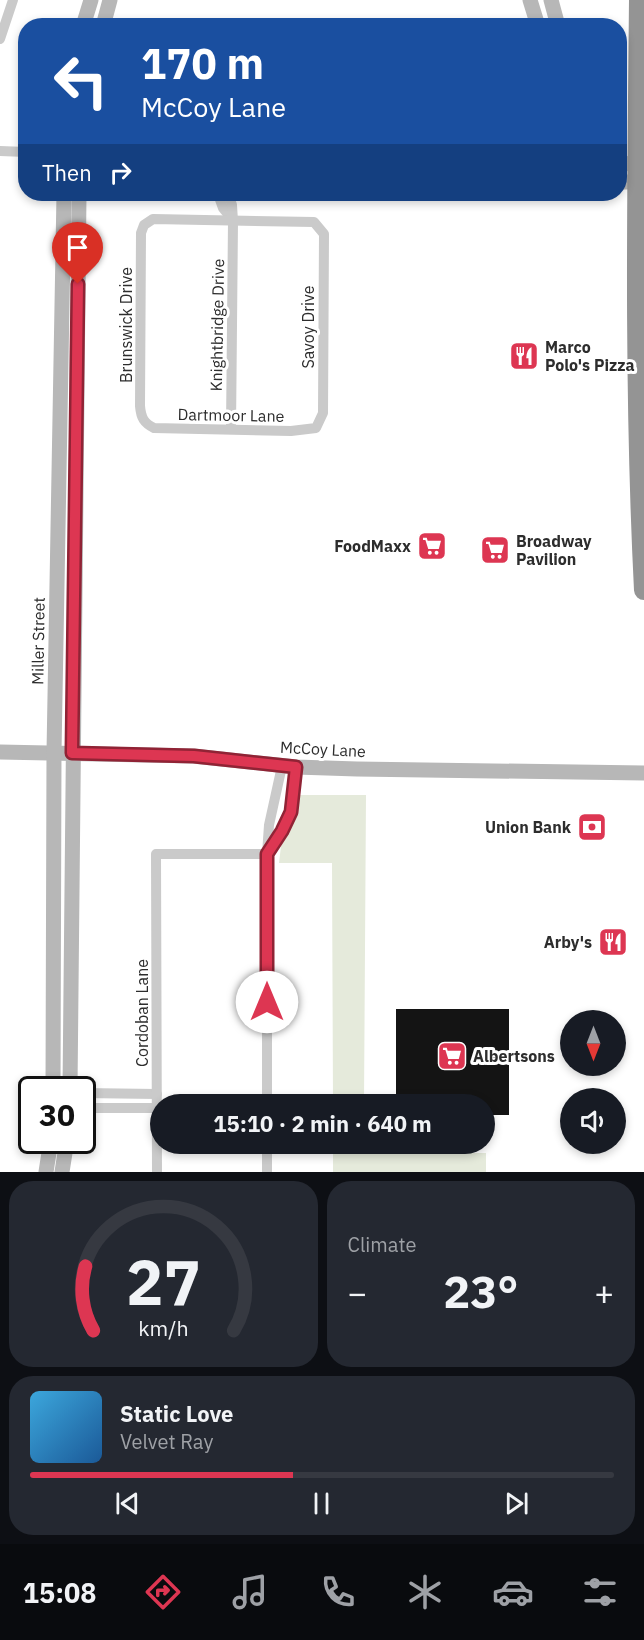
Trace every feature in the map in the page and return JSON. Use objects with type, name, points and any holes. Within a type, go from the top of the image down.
[{"type":"highway","points":[[639,0],[634,172],[639,480],[644,590]]},
{"type":"street","points":[[0,39],[13,0]]},
{"type":"street","points":[[85,18],[90,0]]},
{"type":"street","points":[[105,18],[110,0]]},
{"type":"street","points":[[530,0],[536,18]]},
{"type":"street","points":[[551,0],[556,18]]},
{"type":"street","points":[[0,151],[18,152]]},
{"type":"street","name":"Miller Street","points":[[53,1076],[54,752],[64,201]]},
{"type":"street","points":[[70,1076],[79,201]]},
{"type":"street","points":[[220,201],[233,220]]},
{"type":"street","name":"Knightbridge Drive","points":[[231,201],[233,220],[231,429]]},
{"type":"street","name":"Brunswick Drive","points":[[146,424],[141,417],[140,406],[141,233],[144,225],[153,219],[233,220]]},
{"type":"street","name":"Savoy Drive","points":[[233,220],[314,222],[320,226],[324,234],[323,413],[316,428]]},
{"type":"street","name":"Dartmoor Lane","points":[[146,424],[154,428],[291,431],[316,428]]},
{"type":"street","name":"McCoy Lane","points":[[0,752],[194,756],[289,766],[644,773]]},
{"type":"street","points":[[267,1094],[267,854],[269,825],[289,766]]},
{"type":"street","points":[[267,854],[291,812],[289,766]]},
{"type":"street","name":"Cordoban Lane","points":[[157,1094],[156,854],[267,854]]},
{"type":"street","points":[[96,1093],[157,1094]]},
{"type":"street","points":[[96,1108],[150,1108]]},
{"type":"street","points":[[62,1172],[65,1154]]},
{"type":"street","name":"Cordoban Lane","points":[[157,1154],[157,1172]]},
{"type":"street","points":[[267,1154],[267,1172]]},
{"type":"shaded area","points":[[300,795],[366,795],[364,1094],[333,1094],[332,863],[279,863],[281,846],[297,814]]},
{"type":"shaded area","points":[[333,1154],[486,1154],[486,1172],[333,1172]]},
{"type":"building","name":"Albertsons","points":[[396,1009],[509,1009],[509,1115],[495,1115],[495,1094],[396,1094]]},
{"type":"place","name":"Marco Polo's Pizza","points":[[524,356]]},
{"type":"place","name":"FoodMaxx","points":[[432,546]]},
{"type":"place","name":"Broadway Pavilion","points":[[495,550]]},
{"type":"place","name":"Union Bank","points":[[592,827]]},
{"type":"place","name":"Arby's","points":[[613,942]]},
{"type":"place","name":"Albertsons","points":[[452,1056]]},
{"type":"route","points":[[78,284],[72,753],[194,756],[296,767],[291,812],[267,854],[267,1002]]}]
